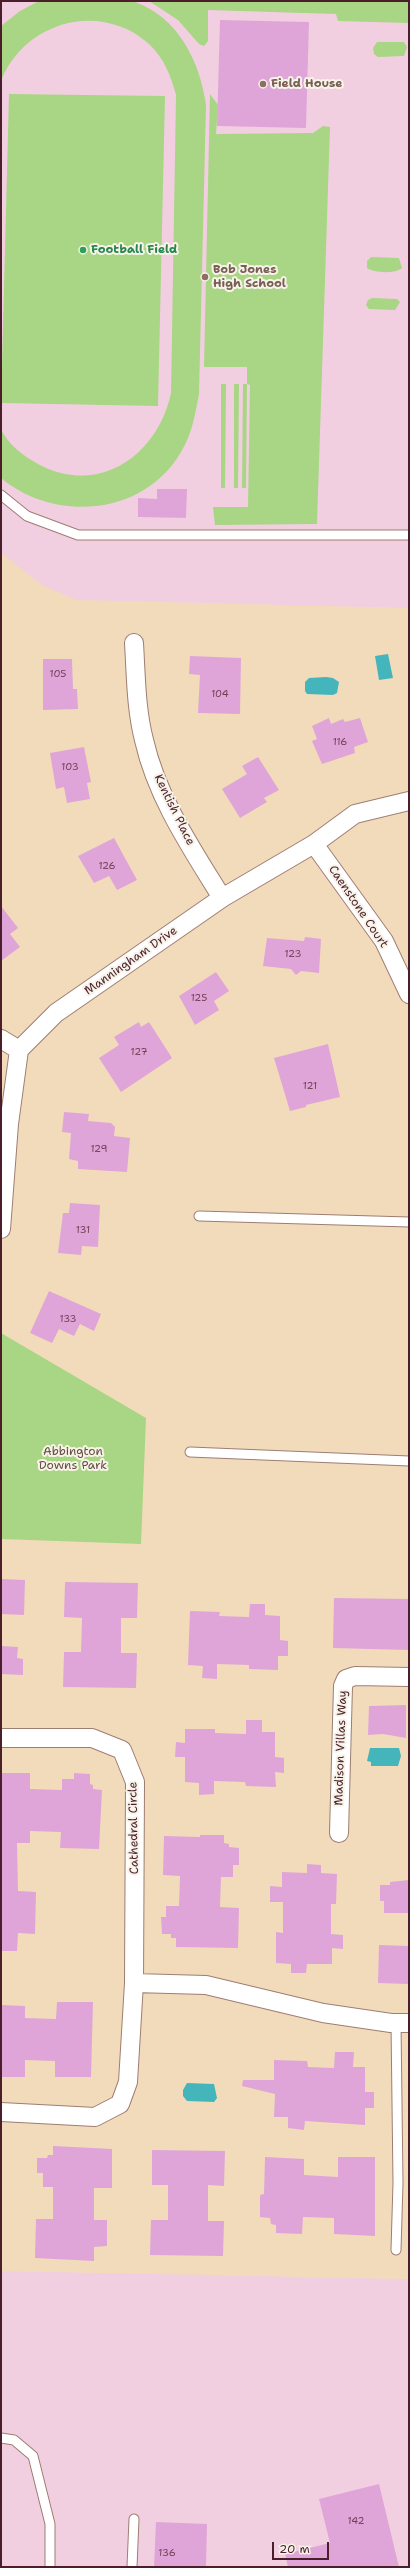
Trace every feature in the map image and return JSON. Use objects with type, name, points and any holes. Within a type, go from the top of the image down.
[{"type":"street","name":"Kentish Place","points":[[134,643],[137,696],[144,741],[161,790],[180,828],[222,898]]},
{"type":"street","name":"Manningham Drive","points":[[19,1050],[56,1013],[222,898],[314,844],[355,814],[409,801]]},
{"type":"street","name":"Caenstone Court","points":[[314,844],[384,941],[409,994]]},
{"type":"street","points":[[1,1039],[19,1050],[9,1124],[1,1229]]},
{"type":"street","name":"Madison Villas Way","points":[[338,1833],[343,1686],[346,1679],[355,1676],[409,1677]]},
{"type":"street","name":"Cathedral Circle","points":[[1,1738],[92,1738],[122,1750],[135,1782],[134,1983],[128,2082],[120,2104],[95,2117],[1,2112]]},
{"type":"street","points":[[134,1983],[206,1985],[323,2013],[403,2023]]},
{"type":"lane","points":[[1,496],[27,516],[78,535],[409,536]]},
{"type":"lane","points":[[199,1216],[409,1222]]},
{"type":"lane","points":[[190,1452],[409,1461]]},
{"type":"lane","points":[[396,2250],[403,2023]]},
{"type":"lane","points":[[1,2438],[14,2440],[33,2456],[50,2524],[50,2567]]},
{"type":"lane","points":[[132,2567],[134,2519]]},
{"type":"shaded area","name":"Bob Jones High School","points":[[1,1],[409,1],[409,608],[76,600],[42,585],[1,553]]},
{"type":"shaded area","points":[[1,2271],[409,2279],[409,2567],[1,2567]]},
{"type":"green space","points":[[39,1],[129,1],[135,2],[150,9],[164,19],[185,43],[199,73],[206,105],[199,394],[193,424],[181,452],[165,473],[145,489],[122,500],[97,506],[72,506],[47,502],[23,492],[1,478],[1,429],[12,445],[22,454],[38,464],[61,473],[83,476],[103,472],[122,464],[139,451],[153,435],[164,415],[171,393],[176,95],[172,81],[163,61],[149,44],[130,31],[108,23],[87,21],[65,24],[45,32],[27,44],[12,61],[1,81],[1,26],[20,11]]},
{"type":"green space","points":[[149,1],[409,1],[409,23],[338,21],[336,14],[208,10],[208,41],[204,46],[199,44],[178,20]]},
{"type":"green space","points":[[377,42],[404,42],[407,47],[404,56],[378,57],[374,54],[373,48]]},
{"type":"green space","name":"Football Field","points":[[9,94],[165,96],[158,406],[1,403]]},
{"type":"green space","points":[[210,94],[218,105],[216,134],[313,133],[323,126],[330,127],[317,524],[215,525],[213,507],[248,507],[250,385],[247,384],[247,367],[204,367]]},
{"type":"green space","points":[[371,257],[399,258],[402,268],[390,272],[370,270],[367,268],[367,261]]},
{"type":"green space","points":[[372,298],[397,299],[400,302],[395,310],[369,309],[366,305],[368,300]]},
{"type":"green space","points":[[221,384],[226,384],[225,488],[221,488]]},
{"type":"green space","points":[[234,384],[239,384],[238,488],[234,488]]},
{"type":"green space","points":[[243,384],[247,384],[246,488],[242,488]]},
{"type":"green space","name":"Abbington Downs Park","points":[[1,1333],[146,1418],[141,1544],[1,1539]]},
{"type":"water","points":[[388,654],[393,678],[379,680],[375,656]]},
{"type":"water","points":[[309,678],[333,678],[339,682],[337,693],[333,695],[307,694],[305,691],[305,682]]},
{"type":"water","points":[[370,1748],[399,1748],[401,1756],[398,1766],[371,1766],[371,1762],[367,1761]]},
{"type":"water","points":[[187,2083],[214,2084],[217,2098],[214,2102],[187,2101],[183,2096],[183,2090]]},
{"type":"building","name":"Field House","points":[[220,20],[309,22],[306,128],[217,126]]},
{"type":"building","points":[[157,489],[187,489],[186,518],[138,517],[138,498],[157,499]]},
{"type":"building","points":[[190,656],[241,658],[240,714],[198,713],[200,675],[189,674]]},
{"type":"building","points":[[43,659],[72,659],[73,689],[77,689],[78,709],[43,710]]},
{"type":"building","points":[[329,718],[331,724],[343,719],[345,722],[360,718],[368,742],[354,747],[355,753],[322,764],[312,741],[317,739],[312,726]]},
{"type":"building","points":[[84,747],[91,782],[87,783],[90,799],[67,803],[64,787],[56,789],[50,753]]},
{"type":"building","points":[[258,757],[279,790],[264,798],[267,802],[240,818],[222,789],[247,774],[242,766]]},
{"type":"building","points":[[114,838],[137,880],[117,890],[109,876],[94,883],[78,856]]},
{"type":"building","points":[[1,906],[18,928],[10,934],[20,947],[1,961]]},
{"type":"building","points":[[305,937],[321,939],[319,973],[301,971],[296,975],[291,969],[263,966],[267,938],[304,941]]},
{"type":"building","points":[[216,972],[229,991],[214,1001],[219,1010],[195,1025],[179,996]]},
{"type":"building","points":[[139,1022],[141,1027],[149,1022],[172,1058],[121,1092],[99,1058],[119,1045],[114,1037]]},
{"type":"building","points":[[328,1044],[340,1097],[306,1105],[306,1107],[290,1111],[274,1058]]},
{"type":"building","points":[[64,1112],[89,1114],[88,1121],[111,1123],[115,1127],[114,1136],[130,1138],[127,1172],[78,1169],[78,1161],[69,1159],[71,1133],[62,1132]]},
{"type":"building","points":[[70,1203],[100,1205],[98,1247],[82,1246],[81,1255],[58,1253],[63,1213],[69,1213]]},
{"type":"building","points":[[49,1291],[101,1314],[94,1331],[80,1324],[74,1336],[59,1329],[52,1343],[30,1333]]},
{"type":"building","points":[[1,1579],[25,1580],[24,1615],[1,1614]]},
{"type":"building","points":[[65,1582],[138,1583],[137,1618],[121,1618],[121,1653],[137,1653],[136,1688],[63,1687],[64,1652],[81,1652],[82,1618],[64,1617]]},
{"type":"building","points":[[334,1598],[409,1599],[409,1650],[333,1648]]},
{"type":"building","points":[[250,1604],[265,1604],[265,1615],[280,1616],[280,1640],[288,1641],[288,1656],[278,1656],[278,1670],[249,1669],[249,1665],[217,1664],[217,1679],[202,1678],[203,1666],[188,1665],[190,1611],[220,1612],[219,1616],[249,1617]]},
{"type":"building","points":[[1,1646],[18,1647],[17,1658],[23,1659],[23,1675],[1,1674]]},
{"type":"building","points":[[406,1705],[406,1738],[383,1734],[368,1735],[369,1706]]},
{"type":"building","points":[[246,1720],[262,1720],[262,1732],[275,1732],[275,1757],[284,1758],[284,1773],[275,1772],[276,1787],[246,1786],[245,1782],[214,1781],[214,1794],[199,1795],[199,1783],[185,1782],[185,1757],[175,1757],[176,1742],[185,1743],[185,1729],[215,1729],[215,1733],[246,1734]]},
{"type":"building","points":[[1,1773],[30,1773],[30,1789],[62,1790],[62,1779],[74,1779],[74,1773],[90,1774],[90,1784],[93,1785],[93,1789],[102,1790],[99,1849],[60,1848],[61,1832],[30,1831],[30,1843],[17,1843],[18,1891],[36,1892],[35,1934],[18,1933],[17,1951],[1,1951]]},
{"type":"building","points":[[200,1835],[224,1835],[224,1843],[229,1844],[229,1847],[239,1848],[239,1865],[233,1865],[233,1877],[221,1877],[220,1907],[239,1908],[238,1948],[176,1947],[176,1938],[171,1938],[171,1934],[162,1934],[161,1917],[166,1917],[166,1906],[179,1906],[180,1876],[163,1875],[164,1836],[200,1837]]},
{"type":"building","points":[[307,1864],[321,1865],[321,1873],[337,1874],[336,1904],[331,1904],[331,1934],[343,1935],[343,1949],[332,1948],[332,1964],[307,1964],[306,1973],[291,1973],[291,1964],[276,1963],[276,1932],[283,1933],[283,1902],[270,1902],[270,1886],[282,1887],[282,1872],[307,1873]]},
{"type":"building","points":[[409,1880],[409,1913],[384,1913],[384,1901],[380,1901],[380,1885],[390,1885],[390,1882]]},
{"type":"building","points":[[379,1945],[409,1946],[409,1984],[378,1983]]},
{"type":"building","points":[[57,2002],[93,2002],[91,2077],[55,2077],[55,2061],[25,2060],[25,2077],[1,2077],[1,2005],[25,2006],[25,2018],[56,2019]]},
{"type":"building","points":[[335,2052],[354,2052],[353,2067],[365,2067],[365,2092],[374,2092],[374,2108],[365,2108],[365,2125],[305,2121],[304,2130],[288,2128],[288,2117],[274,2117],[275,2094],[242,2086],[243,2080],[274,2080],[274,2060],[307,2061],[308,2067],[334,2068]]},
{"type":"building","points":[[53,2146],[112,2149],[112,2188],[94,2188],[94,2220],[107,2220],[107,2246],[94,2247],[94,2261],[35,2258],[36,2219],[53,2219],[53,2187],[43,2187],[43,2173],[37,2173],[37,2158],[47,2158],[48,2155],[53,2155]]},
{"type":"building","points":[[152,2150],[225,2151],[224,2186],[208,2185],[208,2221],[224,2221],[223,2256],[150,2255],[151,2220],[168,2220],[168,2185],[152,2185]]},
{"type":"building","points":[[265,2157],[304,2159],[304,2175],[338,2177],[338,2157],[375,2157],[375,2236],[334,2234],[334,2218],[303,2217],[302,2234],[276,2233],[276,2225],[271,2224],[270,2218],[260,2217],[260,2195],[264,2194]]},
{"type":"building","points":[[379,2484],[399,2567],[288,2567],[285,2554],[330,2543],[319,2499]]},
{"type":"building","points":[[156,2522],[207,2524],[206,2567],[154,2567]]},
{"type":"place","name":"Field House","points":[[263,84]]},
{"type":"place","name":"Football Field","points":[[83,250]]},
{"type":"place","name":"Bob Jones High School","points":[[205,277]]}]
